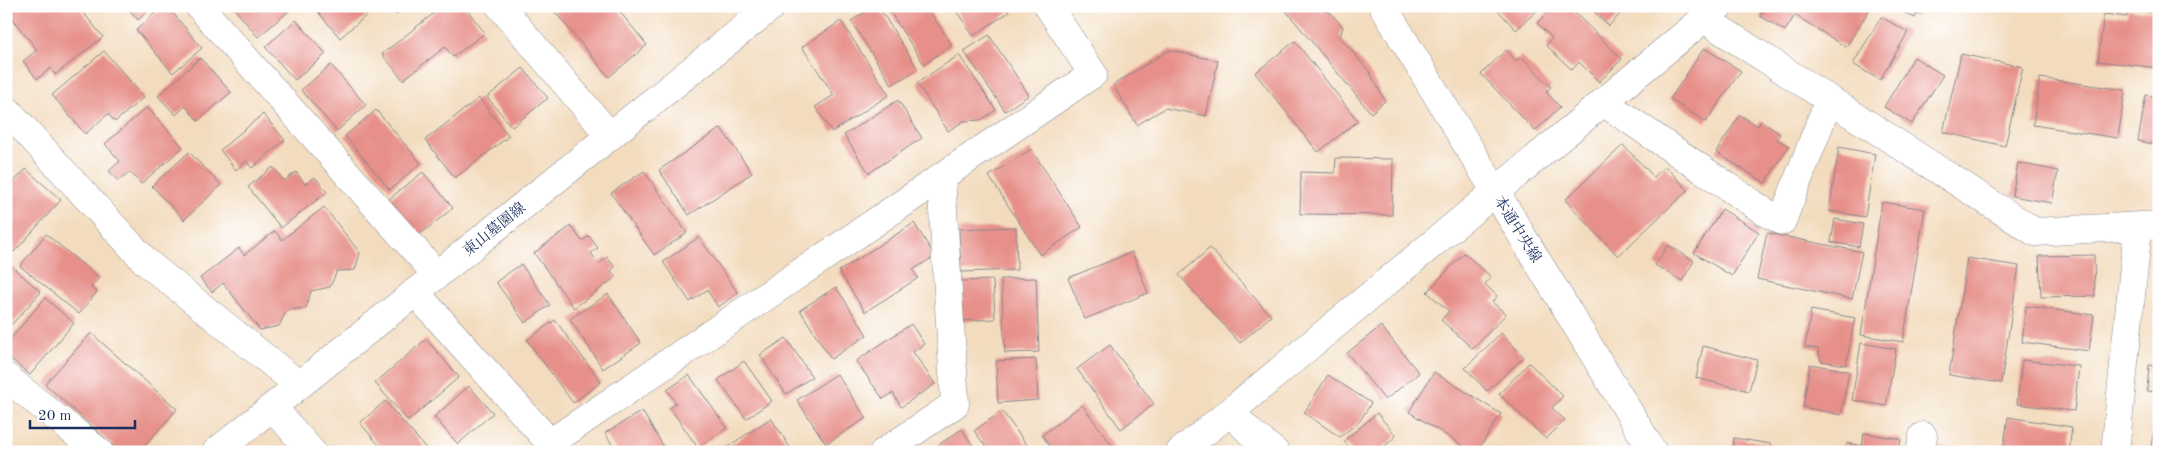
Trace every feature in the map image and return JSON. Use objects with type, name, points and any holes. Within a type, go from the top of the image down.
[{"type":"street","points":[[199,6],[437,275]]},
{"type":"street","points":[[500,6],[610,136]]},
{"type":"street","name":"東山墓園線","points":[[216,452],[772,6]]},
{"type":"street","points":[[415,292],[554,447],[1093,74],[1048,6]]},
{"type":"street","name":"本通中央線","points":[[1383,6],[1653,452]]},
{"type":"street","points":[[1180,452],[1712,12],[1829,100],[2035,232],[2148,226],[2115,452]]},
{"type":"street","points":[[1603,102],[1765,212],[1782,221],[1829,100]]},
{"type":"street","points":[[6,109],[146,262],[299,385]]},
{"type":"street","points":[[884,452],[955,404],[942,177]]},
{"type":"street","points":[[6,377],[99,452]]},
{"type":"street","points":[[273,408],[312,452]]},
{"type":"street","points":[[1230,412],[1251,433],[1275,452]]},
{"type":"building","points":[[17,6],[78,6],[103,37],[55,75],[51,68],[37,79],[23,61],[37,50],[8,13]]},
{"type":"building","points":[[126,6],[153,6],[138,20]]},
{"type":"building","points":[[163,6],[167,6],[202,48],[173,73],[136,30]]},
{"type":"building","points":[[232,6],[287,6],[290,10],[258,37]]},
{"type":"building","points":[[313,6],[377,6],[340,38]]},
{"type":"building","points":[[388,6],[406,6],[396,15]]},
{"type":"building","points":[[443,6],[464,6],[485,33],[453,57],[445,47],[403,80],[382,54]]},
{"type":"building","points":[[550,6],[615,6],[647,45],[609,77]]},
{"type":"building","points":[[874,6],[878,6],[918,69],[892,85],[851,21]]},
{"type":"building","points":[[886,6],[926,6],[952,45],[924,64]]},
{"type":"building","points":[[953,6],[1005,6],[1009,12],[973,36]]},
{"type":"building","points":[[1282,6],[1318,6],[1322,11],[1330,12],[1343,27],[1340,37],[1369,71],[1385,101],[1371,113]]},
{"type":"building","points":[[1494,6],[1542,6],[1516,30]]},
{"type":"building","points":[[1554,6],[1568,6],[1622,59],[1599,82],[1579,62],[1572,70],[1546,45],[1552,38],[1537,23]]},
{"type":"building","points":[[1588,6],[1627,6],[1609,26]]},
{"type":"building","points":[[1766,6],[1863,6],[1869,10],[1846,47],[1795,15],[1785,31],[1760,16]]},
{"type":"building","points":[[1891,6],[1921,6],[1915,18]]},
{"type":"building","points":[[2128,9],[2157,13],[2156,21],[2159,21],[2159,68],[2098,61],[2104,14],[2127,17]]},
{"type":"building","points":[[1881,17],[1908,32],[1880,80],[1853,64]]},
{"type":"building","points":[[296,20],[326,54],[295,80],[265,47]]},
{"type":"building","points":[[841,21],[889,95],[832,132],[815,107],[834,95],[802,47]]},
{"type":"building","points":[[989,35],[1029,95],[1005,111],[964,51]]},
{"type":"building","points":[[1295,41],[1358,121],[1318,152],[1255,73]]},
{"type":"building","points":[[1704,48],[1741,71],[1706,122],[1670,99]]},
{"type":"building","points":[[1169,50],[1218,61],[1206,116],[1165,108],[1137,125],[1113,85]]},
{"type":"building","points":[[1506,50],[1516,61],[1521,56],[1551,87],[1546,92],[1560,107],[1535,131],[1481,74]]},
{"type":"building","points":[[104,51],[144,97],[115,122],[108,114],[85,134],[52,95]]},
{"type":"building","points":[[1961,54],[2023,67],[2005,146],[1943,132]]},
{"type":"building","points":[[959,55],[996,110],[981,120],[964,121],[948,131],[917,83]]},
{"type":"building","points":[[1914,57],[1943,75],[1912,124],[1884,107]]},
{"type":"building","points":[[200,58],[231,92],[198,121],[185,106],[176,115],[158,96]]},
{"type":"building","points":[[331,65],[366,105],[337,131],[301,90]]},
{"type":"building","points":[[523,68],[548,98],[512,127],[487,97]]},
{"type":"building","points":[[2040,78],[2125,90],[2118,138],[2033,125]]},
{"type":"building","points":[[2146,95],[2159,97],[2159,145],[2138,141]]},
{"type":"building","points":[[479,98],[509,136],[455,178],[425,140]]},
{"type":"building","points":[[898,100],[922,138],[869,173],[844,135]]},
{"type":"building","points":[[147,107],[183,147],[141,184],[130,172],[118,181],[109,171],[120,161],[105,144]]},
{"type":"building","points":[[376,110],[421,163],[390,190],[345,136]]},
{"type":"building","points":[[263,114],[285,140],[252,168],[246,161],[236,170],[220,150]]},
{"type":"building","points":[[1740,115],[1758,126],[1761,121],[1780,134],[1777,139],[1789,146],[1765,183],[1716,152]]},
{"type":"building","points":[[721,128],[752,173],[689,215],[659,170]]},
{"type":"building","points":[[1623,145],[1654,177],[1665,166],[1688,190],[1618,256],[1565,200]]},
{"type":"building","points":[[1839,147],[1875,154],[1865,217],[1829,211]]},
{"type":"building","points":[[1031,149],[1082,227],[1040,255],[989,176]]},
{"type":"building","points":[[189,152],[221,185],[184,220],[152,186]]},
{"type":"building","points":[[1336,158],[1393,159],[1392,215],[1300,214],[1301,172],[1335,173]]},
{"type":"building","points":[[2018,163],[2058,171],[2052,203],[2012,196]]},
{"type":"building","points":[[273,167],[284,181],[296,172],[305,184],[315,177],[327,192],[281,228],[248,187]]},
{"type":"building","points":[[26,169],[61,200],[14,252],[6,245],[6,190]]},
{"type":"building","points":[[644,171],[687,233],[654,255],[611,193]]},
{"type":"building","points":[[423,172],[453,208],[419,235],[389,199]]},
{"type":"building","points":[[1882,202],[1925,209],[1903,342],[1861,335]]},
{"type":"building","points":[[324,207],[360,253],[355,270],[337,271],[330,287],[311,291],[306,308],[287,310],[279,326],[260,330],[223,283],[212,292],[200,278],[239,248],[244,255],[275,231],[282,240]]},
{"type":"building","points":[[1722,209],[1759,232],[1732,276],[1694,253]]},
{"type":"building","points":[[1835,219],[1863,224],[1859,247],[1831,242]]},
{"type":"building","points":[[914,223],[935,256],[913,270],[918,278],[865,312],[839,271]]},
{"type":"building","points":[[571,226],[582,241],[589,236],[598,248],[591,253],[599,264],[607,257],[615,267],[611,271],[616,277],[574,308],[534,253]]},
{"type":"building","points":[[1016,227],[1017,270],[961,272],[959,229]]},
{"type":"building","points":[[1767,233],[1862,252],[1852,299],[1757,279]]},
{"type":"building","points":[[46,234],[99,278],[91,287],[97,292],[79,314],[20,266]]},
{"type":"building","points":[[699,237],[738,293],[718,307],[707,290],[690,302],[663,262]]},
{"type":"building","points":[[1668,245],[1694,261],[1682,281],[1655,265]]},
{"type":"building","points":[[1210,248],[1271,316],[1240,343],[1179,275]]},
{"type":"building","points":[[1132,252],[1148,293],[1085,319],[1068,278]]},
{"type":"building","points":[[1464,253],[1491,277],[1485,284],[1497,296],[1492,302],[1506,314],[1473,349],[1441,320],[1449,311],[1427,292]]},
{"type":"building","points":[[2094,255],[2095,296],[2041,297],[2039,256]]},
{"type":"building","points":[[1967,258],[2019,266],[2001,383],[1949,375]]},
{"type":"building","points":[[9,264],[41,292],[12,324],[6,319],[6,267]]},
{"type":"building","points":[[521,264],[550,305],[525,323],[496,282]]},
{"type":"building","points":[[1036,278],[1039,352],[1005,353],[1001,279]]},
{"type":"building","points":[[993,280],[995,319],[960,321],[959,281]]},
{"type":"building","points":[[836,287],[867,335],[831,359],[800,310]]},
{"type":"building","points":[[608,294],[641,343],[603,369],[570,319]]},
{"type":"building","points":[[45,298],[74,323],[30,375],[6,355],[6,344]]},
{"type":"building","points":[[2026,306],[2094,315],[2089,351],[2022,342]]},
{"type":"building","points":[[1811,310],[1855,318],[1846,365],[1821,361],[1818,349],[1805,347]]},
{"type":"building","points":[[555,320],[601,382],[573,403],[527,340]]},
{"type":"building","points":[[911,324],[924,344],[913,352],[935,384],[901,407],[893,393],[883,399],[856,361]]},
{"type":"building","points":[[1381,326],[1419,373],[1385,400],[1347,353]]},
{"type":"building","points":[[91,333],[177,409],[139,452],[120,452],[45,384]]},
{"type":"building","points":[[1501,333],[1524,357],[1487,391],[1465,368]]},
{"type":"building","points":[[786,338],[812,377],[786,394],[760,355]]},
{"type":"building","points":[[426,339],[459,377],[408,421],[375,383]]},
{"type":"building","points":[[1861,343],[1896,349],[1886,406],[1852,400]]},
{"type":"building","points":[[1110,345],[1154,404],[1121,429],[1077,369]]},
{"type":"building","points":[[1703,346],[1757,360],[1749,391],[1696,378]]},
{"type":"building","points":[[1036,359],[1038,400],[998,403],[996,361]]},
{"type":"building","points":[[2022,360],[2079,366],[2074,411],[2017,404]]},
{"type":"building","points":[[744,361],[772,401],[746,419],[718,380]]},
{"type":"building","points":[[1529,363],[1563,396],[1552,408],[1565,420],[1546,439],[1499,394]]},
{"type":"building","points":[[1810,364],[1849,371],[1841,415],[1803,407]]},
{"type":"building","points":[[2149,365],[2159,366],[2159,392],[2147,391]]},
{"type":"building","points":[[1434,372],[1501,414],[1477,452],[1473,452],[1409,412]]},
{"type":"building","points":[[837,374],[866,418],[826,444],[797,400]]},
{"type":"building","points":[[689,375],[727,428],[698,448],[670,408],[676,403],[667,390]]},
{"type":"building","points":[[1328,375],[1371,403],[1360,421],[1340,437],[1304,413]]},
{"type":"building","points":[[469,386],[493,413],[458,444],[434,417]]},
{"type":"building","points":[[385,401],[429,452],[385,452],[360,423]]},
{"type":"building","points":[[1082,405],[1117,452],[1054,452],[1042,435]]},
{"type":"building","points":[[642,411],[667,452],[617,452],[605,433]]},
{"type":"building","points":[[1002,411],[1032,452],[990,452],[974,431]]},
{"type":"building","points":[[1377,413],[1396,436],[1378,452],[1353,452],[1344,441]]},
{"type":"building","points":[[2008,417],[2072,427],[2069,452],[2003,452]]},
{"type":"building","points":[[771,418],[793,452],[720,452]]},
{"type":"building","points":[[2155,422],[2159,423],[2159,450],[2151,449]]},
{"type":"building","points":[[962,429],[977,452],[928,452]]},
{"type":"building","points":[[1864,433],[1901,439],[1899,452],[1845,452],[1847,443],[1862,446]]},
{"type":"building","points":[[1734,438],[1771,444],[1770,452],[1732,452]]},
{"type":"building","points":[[1940,446],[1967,451],[1967,452],[1939,452]]}]
